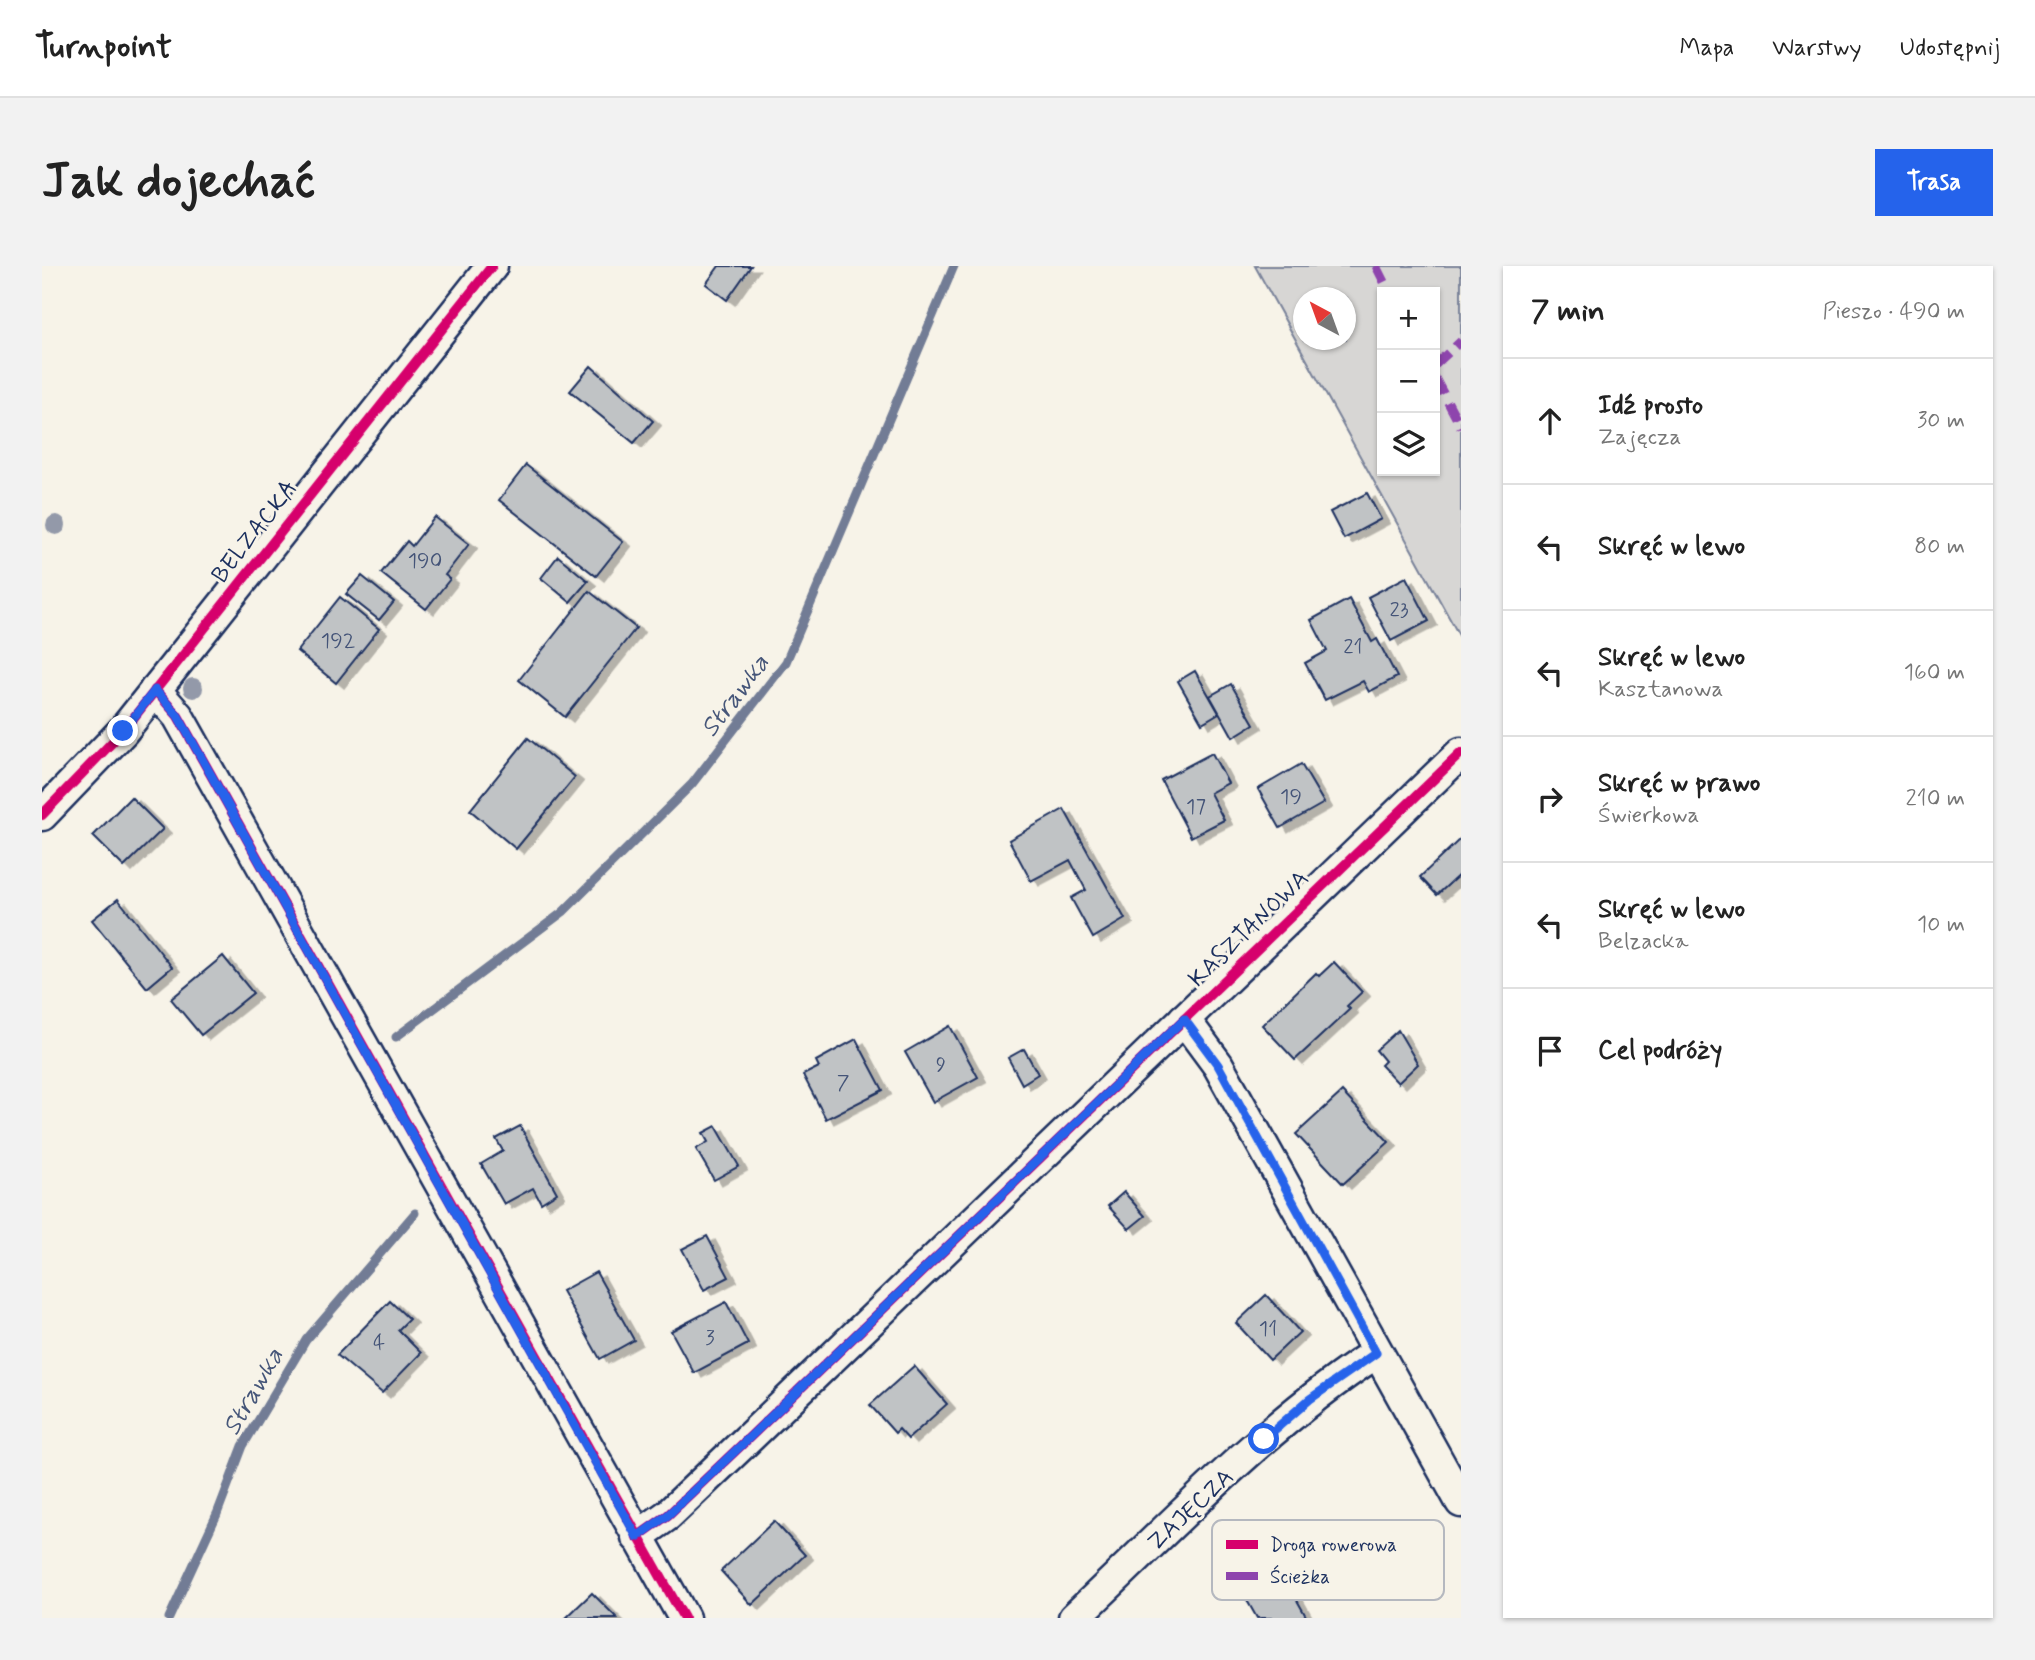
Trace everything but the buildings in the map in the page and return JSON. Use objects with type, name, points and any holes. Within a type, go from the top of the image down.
[{"type":"street","name":"BELZACKA","points":[[42,816],[123,731],[492,266]]},
{"type":"street","points":[[155,690],[178,716],[684,1618]]},
{"type":"street","name":"KASZTANOWA","points":[[637,1537],[668,1515],[1461,754]]},
{"type":"street","points":[[1184,1019],[1218,1065],[1461,1502]]},
{"type":"street","name":"ZAJĘCZA","points":[[1074,1618],[1264,1439],[1310,1399],[1376,1353]]},
{"type":"shaded area","points":[[1255,266],[1461,266],[1461,639],[1301,350],[1356,350],[1356,287],[1293,287],[1293,335]]},
{"type":"waterway","name":"Strawka","points":[[396,1037],[563,912],[692,784],[786,662],[954,266]]},
{"type":"waterway","name":"Strawka","points":[[169,1618],[217,1514],[243,1446],[306,1340],[415,1213]]},
{"type":"marked path","points":[[1376,266],[1386,287]]},
{"type":"marked path","points":[[1440,360],[1461,341]]},
{"type":"marked path","points":[[1440,387],[1461,427]]},
{"type":"cycle path","points":[[42,815],[123,731],[492,266]]},
{"type":"cycle path","points":[[155,690],[178,716],[684,1618]]},
{"type":"cycle path","points":[[637,1537],[668,1515],[1461,753]]},
{"type":"route","points":[[123,731],[155,690],[178,716],[637,1537],[668,1515],[1184,1019],[1203,1040],[1218,1065],[1376,1353],[1310,1399],[1264,1439]]}]
